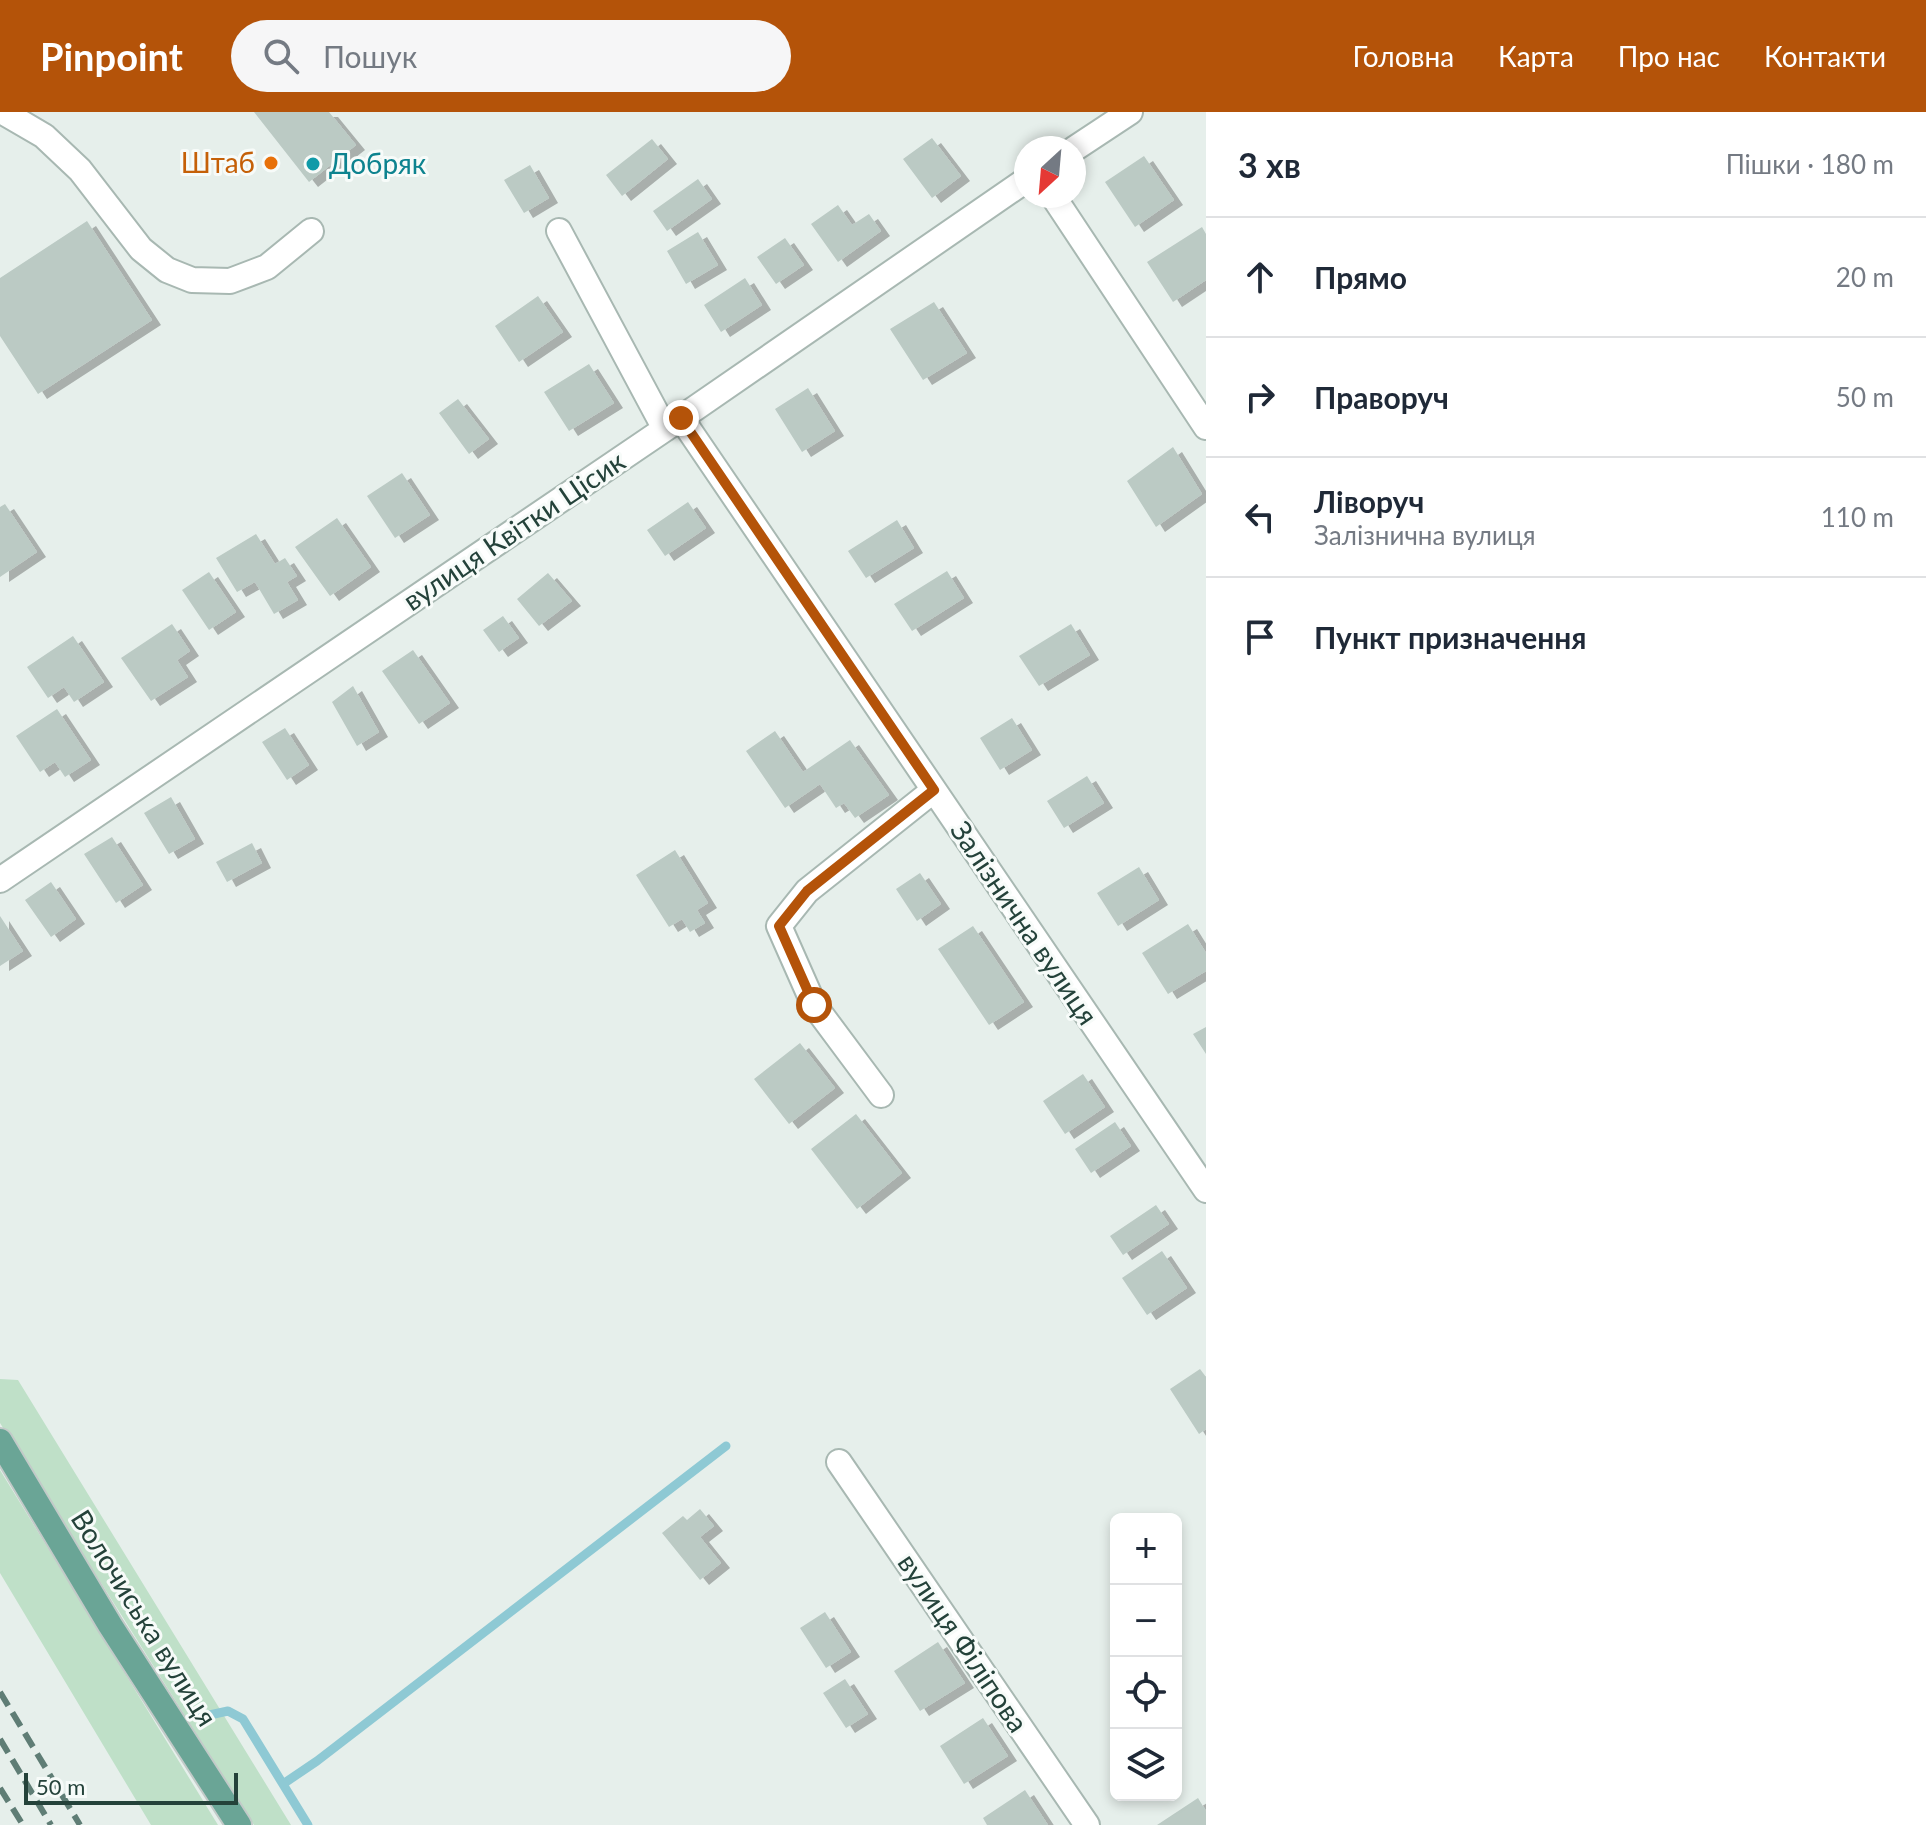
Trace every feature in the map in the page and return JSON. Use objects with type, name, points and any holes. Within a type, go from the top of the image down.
[{"type":"main road","name":"Волочиська вулиця","points":[[0,1441],[110,1625],[239,1825]]},
{"type":"street","points":[[3,112],[44,136],[80,170],[141,249],[167,270],[192,280],[230,281],[267,267],[311,231]]},
{"type":"street","points":[[1086,141],[1130,112]]},
{"type":"street","name":"вулиця Квітки Цісик","points":[[0,880],[1014,188]]},
{"type":"street","points":[[1061,208],[1206,427]]},
{"type":"street","name":"Залізнична вулиця","points":[[559,231],[673,423],[934,790],[1206,1190]]},
{"type":"street","points":[[881,1095],[814,1005],[779,926],[807,891],[934,790]]},
{"type":"street","name":"вулиця Філіпова","points":[[839,1462],[1087,1825]]},
{"type":"green space","points":[[0,1379],[18,1380],[291,1825],[254,1825],[0,1423]]},
{"type":"green space","points":[[0,1470],[218,1825],[151,1825],[0,1573]]},
{"type":"building","name":"Добряк","points":[[254,112],[329,112],[356,145],[309,182]]},
{"type":"building","points":[[932,138],[961,176],[932,198],[903,159]]},
{"type":"building","points":[[652,139],[668,159],[622,196],[606,175]]},
{"type":"building","points":[[1144,156],[1174,200],[1135,227],[1105,182]]},
{"type":"building","points":[[530,165],[549,198],[524,213],[504,180]]},
{"type":"building","points":[[698,179],[712,199],[667,231],[653,211]]},
{"type":"building","points":[[838,205],[852,225],[869,214],[881,231],[838,262],[811,224]]},
{"type":"building","points":[[87,221],[152,320],[38,394],[0,336],[0,278]]},
{"type":"building","points":[[1202,227],[1206,234],[1206,280],[1173,302],[1147,262]]},
{"type":"building","points":[[698,232],[718,265],[686,284],[667,251]]},
{"type":"building","points":[[785,238],[804,265],[776,284],[757,257]]},
{"type":"building","points":[[745,278],[762,305],[721,332],[704,305]]},
{"type":"building","points":[[538,296],[563,332],[519,362],[495,326]]},
{"type":"building","points":[[934,302],[967,353],[923,380],[890,329]]},
{"type":"building","points":[[589,364],[614,403],[569,431],[544,392]]},
{"type":"building","points":[[808,388],[835,431],[802,452],[775,409]]},
{"type":"building","points":[[458,399],[489,439],[469,454],[439,413]]},
{"type":"building","points":[[1173,447],[1202,494],[1156,527],[1127,481]]},
{"type":"building","points":[[402,473],[430,515],[395,538],[367,496]]},
{"type":"building","points":[[688,502],[706,528],[665,556],[647,530]]},
{"type":"building","points":[[5,504],[37,552],[0,577],[0,507]]},
{"type":"building","points":[[337,518],[371,567],[330,596],[295,547]]},
{"type":"building","points":[[897,520],[914,548],[866,578],[848,551]]},
{"type":"building","points":[[256,534],[275,564],[285,558],[297,576],[287,582],[298,600],[274,614],[255,582],[237,592],[216,558]]},
{"type":"building","points":[[947,571],[964,598],[912,631],[894,604]]},
{"type":"building","points":[[209,572],[236,612],[209,630],[182,590]]},
{"type":"building","points":[[548,573],[572,601],[539,626],[517,599]]},
{"type":"building","points":[[503,616],[519,638],[499,652],[483,630]]},
{"type":"building","points":[[172,624],[190,651],[177,660],[188,677],[151,701],[121,658]]},
{"type":"building","points":[[1071,624],[1090,655],[1039,686],[1019,656]]},
{"type":"building","points":[[73,636],[104,682],[74,702],[64,687],[48,698],[27,667]]},
{"type":"building","points":[[413,650],[450,703],[419,724],[382,671]]},
{"type":"building","points":[[353,686],[379,732],[357,746],[332,702]]},
{"type":"building","points":[[57,709],[91,760],[65,777],[55,762],[40,772],[16,736]]},
{"type":"building","points":[[1012,718],[1032,750],[1000,770],[980,738]]},
{"type":"building","points":[[285,728],[309,765],[287,780],[262,742]]},
{"type":"building","points":[[775,731],[803,772],[850,740],[889,795],[855,818],[844,803],[836,808],[820,784],[785,808],[746,751]]},
{"type":"building","points":[[1087,776],[1104,803],[1064,828],[1047,801]]},
{"type":"building","points":[[171,797],[195,839],[169,854],[144,813]]},
{"type":"building","points":[[112,837],[143,885],[116,903],[84,854]]},
{"type":"building","points":[[252,843],[262,863],[227,882],[216,862]]},
{"type":"building","points":[[675,850],[708,903],[697,910],[705,923],[690,932],[682,919],[669,927],[636,875]]},
{"type":"building","points":[[1139,867],[1159,900],[1118,926],[1097,893]]},
{"type":"building","points":[[920,873],[941,904],[917,921],[896,889]]},
{"type":"building","points":[[51,882],[76,919],[51,937],[25,900]]},
{"type":"building","points":[[0,916],[23,951],[0,966]]},
{"type":"building","points":[[1188,924],[1206,953],[1206,971],[1168,994],[1142,953]]},
{"type":"building","points":[[973,926],[1024,1002],[989,1025],[938,949]]},
{"type":"building","points":[[1206,1027],[1206,1054],[1193,1034]]},
{"type":"building","points":[[800,1043],[835,1088],[789,1124],[754,1079]]},
{"type":"building","points":[[1083,1074],[1105,1107],[1065,1134],[1043,1101]]},
{"type":"building","points":[[856,1114],[902,1173],[857,1209],[811,1149]]},
{"type":"building","points":[[1115,1122],[1131,1146],[1091,1173],[1075,1149]]},
{"type":"building","points":[[1156,1205],[1169,1224],[1123,1255],[1110,1236]]},
{"type":"building","points":[[1162,1251],[1187,1288],[1147,1315],[1122,1278]]},
{"type":"building","points":[[1200,1369],[1206,1377],[1206,1429],[1199,1434],[1170,1389]]},
{"type":"building","points":[[700,1509],[714,1526],[700,1537],[721,1563],[700,1580],[662,1533],[683,1516],[687,1520]]},
{"type":"building","points":[[825,1612],[851,1652],[826,1668],[800,1628]]},
{"type":"building","points":[[938,1642],[965,1683],[920,1711],[894,1671]]},
{"type":"building","points":[[845,1679],[868,1714],[846,1728],[823,1693]]},
{"type":"building","points":[[983,1718],[1008,1756],[964,1784],[940,1746]]},
{"type":"building","points":[[1025,1790],[1048,1825],[987,1825],[983,1818]]},
{"type":"building","points":[[1198,1798],[1206,1811],[1206,1825],[1157,1825]]},
{"type":"waterway","points":[[283,1784],[726,1446]]},
{"type":"waterway","points":[[200,1717],[228,1711],[243,1719],[308,1825]]},
{"type":"railway","points":[[0,1692],[80,1825]]},
{"type":"railway","points":[[0,1739],[51,1825]]},
{"type":"railway","points":[[0,1788],[23,1825]]},
{"type":"place","name":"Штаб","points":[[271,163]]},
{"type":"place","name":"Добряк","points":[[313,164]]},
{"type":"route","points":[[681,418],[934,790],[807,891],[779,926],[814,1005]]}]
